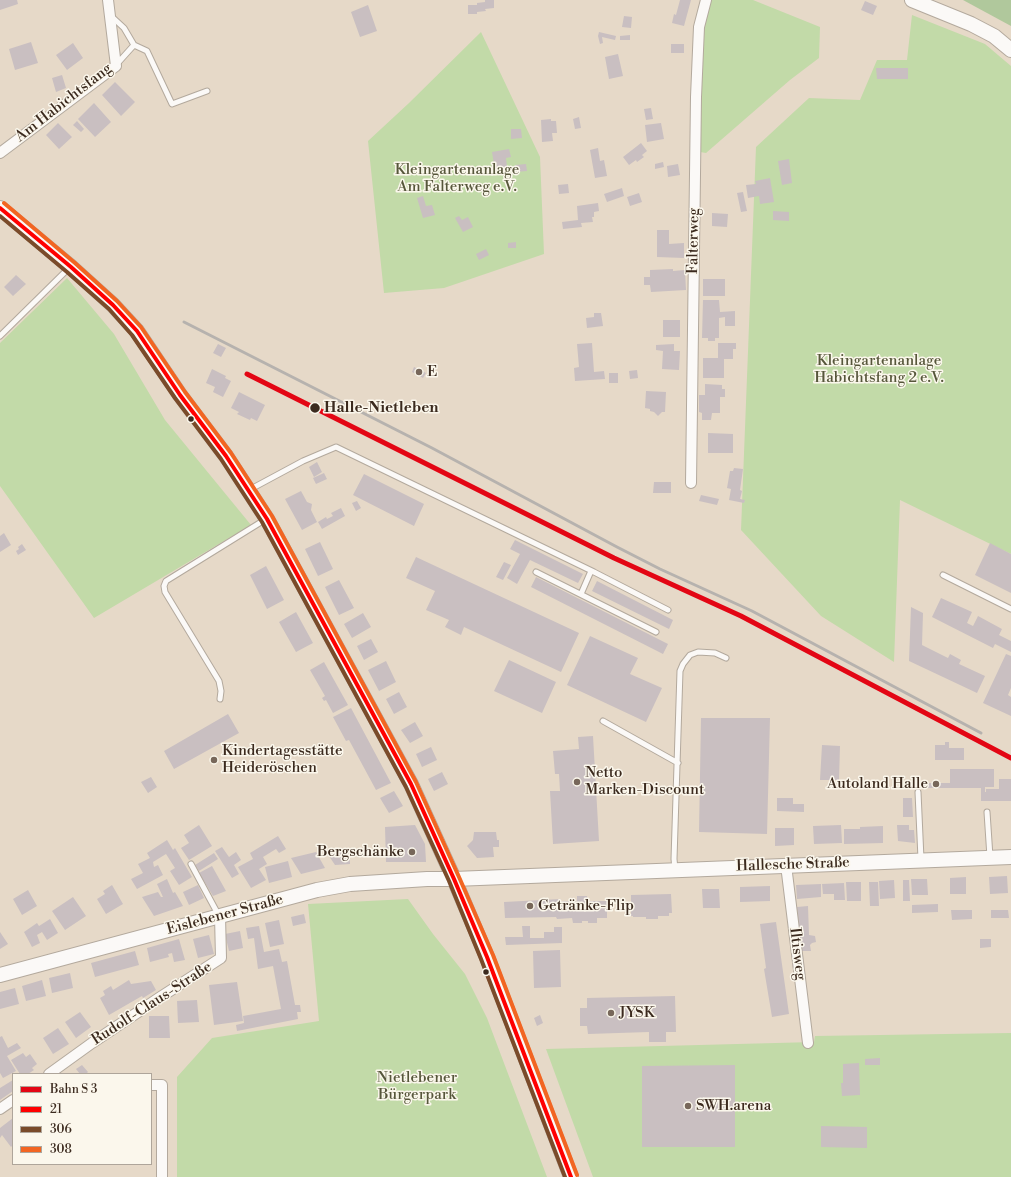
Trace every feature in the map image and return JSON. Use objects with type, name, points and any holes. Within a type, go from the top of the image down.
[{"type":"main road","points":[[914,0],[971,24],[994,36],[1011,50]]},
{"type":"main road","points":[[0,208],[71,267],[113,305],[137,331],[180,395],[226,456],[267,519],[411,784],[487,957],[571,1177]]},
{"type":"main road","name":"Hallesche Straße","points":[[454,879],[1011,857]]},
{"type":"main road","name":"Eislebener Straße","points":[[0,976],[317,890],[350,884],[427,879],[454,879]]},
{"type":"street","name":"Am Habichtsfang","points":[[0,153],[116,66],[108,0]]},
{"type":"street","name":"Falterweg","points":[[691,483],[697,89],[699,27],[706,0]]},
{"type":"street","name":"Iltisweg","points":[[786,865],[808,1043]]},
{"type":"street","name":"Rudolf-Claus-Straße","points":[[50,1073],[98,1038],[221,958],[220,916]]},
{"type":"street","points":[[152,1085],[162,1085],[162,1177]]},
{"type":"street","points":[[0,1109],[12,1101]]},
{"type":"lane","points":[[110,16],[124,28],[134,45],[147,51],[172,104],[207,91]]},
{"type":"lane","points":[[116,66],[134,45]]},
{"type":"lane","points":[[0,336],[71,267]]},
{"type":"lane","points":[[248,491],[303,461],[336,447],[668,610]]},
{"type":"lane","points":[[220,699],[221,691],[219,681],[165,592],[164,586],[166,580],[267,519]]},
{"type":"lane","points":[[581,594],[591,571]]},
{"type":"lane","points":[[536,572],[656,632]]},
{"type":"lane","points":[[942,575],[1011,608]]},
{"type":"lane","points":[[675,870],[674,860],[680,671],[690,655],[698,652],[715,653],[726,658]]},
{"type":"lane","points":[[603,721],[678,763]]},
{"type":"lane","points":[[918,792],[921,860]]},
{"type":"lane","points":[[987,812],[990,858]]},
{"type":"lane","points":[[191,864],[220,916]]},
{"type":"green space","points":[[708,0],[753,0],[820,27],[819,58],[790,80],[706,153],[700,152],[698,24]]},
{"type":"green space","points":[[963,0],[1011,0],[1011,26]]},
{"type":"green space","name":"Kleingartenanlage Habichtsfang 2 e.V.","points":[[912,15],[985,44],[1011,66],[1011,554],[900,500],[894,662],[821,616],[741,530],[756,147],[809,98],[860,100],[877,60],[907,60]]},
{"type":"green space","name":"Kleingartenanlage Am Falterweg e.V.","points":[[481,32],[540,157],[544,254],[444,288],[384,293],[368,141]]},
{"type":"green space","points":[[67,278],[114,334],[165,420],[251,525],[94,618],[0,486],[0,343]]},
{"type":"green space","name":"Nietlebener Bürgerpark","points":[[408,899],[433,934],[465,974],[487,1018],[547,1177],[177,1177],[177,1077],[212,1038],[319,1021],[308,904]]},
{"type":"green space","points":[[1011,1033],[1011,1177],[593,1177],[546,1049],[814,1042],[815,1036]]},
{"type":"building","points":[[0,0],[17,0],[18,4],[0,10]]},
{"type":"building","points":[[485,0],[494,0],[494,8],[485,9],[486,11],[477,12],[477,14],[468,14],[468,5],[477,5],[477,3],[485,2]]},
{"type":"building","points":[[680,0],[691,0],[684,26],[672,23]]},
{"type":"building","points":[[865,1],[877,6],[873,15],[861,10]]},
{"type":"building","points":[[368,5],[377,31],[360,37],[351,12]]},
{"type":"building","points":[[624,16],[632,17],[631,28],[622,27]]},
{"type":"building","points":[[599,32],[616,36],[615,40],[602,37],[603,43],[600,44],[598,36]]},
{"type":"building","points":[[630,35],[630,40],[620,40],[620,36]]},
{"type":"building","points":[[31,42],[38,63],[15,70],[9,49]]},
{"type":"building","points":[[73,43],[83,58],[67,70],[56,55]]},
{"type":"building","points":[[671,44],[684,44],[684,53],[671,53]]},
{"type":"building","points":[[618,54],[623,76],[609,79],[605,57]]},
{"type":"building","points":[[876,68],[908,68],[908,79],[877,79]]},
{"type":"building","points":[[62,75],[66,88],[56,92],[52,78]]},
{"type":"building","points":[[115,82],[135,102],[121,116],[102,95]]},
{"type":"building","points":[[94,103],[111,122],[95,137],[78,119]]},
{"type":"building","points":[[651,108],[653,119],[646,120],[644,109]]},
{"type":"building","points":[[579,117],[581,128],[575,129],[573,119]]},
{"type":"building","points":[[551,119],[551,121],[556,121],[557,133],[552,133],[553,141],[542,142],[541,120]]},
{"type":"building","points":[[77,121],[84,129],[81,132],[73,125]]},
{"type":"building","points":[[58,123],[72,137],[59,149],[46,135]]},
{"type":"building","points":[[661,123],[664,139],[647,142],[645,125]]},
{"type":"building","points":[[511,129],[521,129],[522,138],[511,139]]},
{"type":"building","points":[[641,143],[647,151],[642,155],[644,157],[629,165],[623,157]]},
{"type":"building","points":[[598,148],[600,161],[604,160],[607,176],[595,178],[590,150]]},
{"type":"building","points":[[509,149],[511,157],[506,158],[507,167],[495,170],[492,152]]},
{"type":"building","points":[[789,159],[792,183],[782,185],[778,161]]},
{"type":"building","points":[[663,162],[664,167],[655,169],[655,164]]},
{"type":"building","points":[[526,164],[527,171],[516,172],[515,165]]},
{"type":"building","points":[[678,164],[680,175],[668,177],[667,166]]},
{"type":"building","points":[[770,178],[774,202],[760,204],[759,196],[748,198],[746,185],[756,184],[755,181]]},
{"type":"building","points":[[568,184],[569,193],[559,194],[558,185]]},
{"type":"building","points":[[622,188],[624,196],[607,202],[604,194]]},
{"type":"building","points":[[743,192],[747,211],[741,212],[737,193]]},
{"type":"building","points":[[639,193],[642,202],[630,206],[627,197]]},
{"type":"building","points":[[423,196],[426,206],[432,205],[435,215],[423,218],[417,198]]},
{"type":"building","points":[[598,203],[599,211],[594,212],[594,217],[592,217],[593,222],[581,223],[582,227],[563,229],[562,222],[578,220],[577,206]]},
{"type":"building","points":[[773,211],[789,212],[789,221],[773,220]]},
{"type":"building","points":[[712,213],[728,214],[727,227],[712,226]]},
{"type":"building","points":[[459,216],[462,220],[468,217],[473,227],[463,232],[455,218]]},
{"type":"building","points":[[657,230],[669,230],[669,244],[684,243],[684,258],[657,257]]},
{"type":"building","points":[[516,242],[516,248],[508,248],[508,243]]},
{"type":"building","points":[[486,249],[489,255],[479,260],[476,254]]},
{"type":"building","points":[[673,269],[673,271],[685,270],[686,290],[651,292],[650,285],[644,285],[644,277],[650,277],[650,270]]},
{"type":"building","points":[[16,275],[26,284],[13,296],[4,287]]},
{"type":"building","points":[[703,279],[725,279],[725,296],[703,296]]},
{"type":"building","points":[[703,300],[719,300],[720,312],[735,311],[735,326],[725,326],[725,317],[719,318],[719,338],[715,338],[715,341],[708,341],[708,338],[702,338]]},
{"type":"building","points":[[594,313],[601,313],[603,326],[587,328],[586,318],[594,317]]},
{"type":"building","points":[[663,320],[680,320],[680,337],[663,337]]},
{"type":"building","points":[[592,343],[594,372],[604,371],[605,379],[575,381],[574,368],[579,367],[577,344]]},
{"type":"building","points":[[718,343],[736,343],[736,349],[733,349],[733,359],[724,359],[724,378],[703,378],[703,358],[718,358]]},
{"type":"building","points":[[218,344],[226,348],[221,357],[213,353]]},
{"type":"building","points":[[674,344],[674,351],[680,351],[679,370],[662,369],[663,351],[656,350],[656,345]]},
{"type":"building","name":"E","points":[[414,367],[426,373],[423,378],[412,372]]},
{"type":"building","points":[[212,369],[226,376],[225,378],[231,381],[223,397],[213,392],[215,387],[206,383]]},
{"type":"building","points":[[637,370],[638,378],[630,379],[629,371]]},
{"type":"building","points":[[609,373],[618,373],[618,383],[609,383]]},
{"type":"building","points":[[705,384],[722,385],[722,389],[725,389],[725,397],[720,397],[720,413],[712,413],[711,420],[702,420],[702,413],[699,412],[699,395],[705,395]]},
{"type":"building","points":[[646,391],[666,392],[665,412],[662,412],[658,416],[654,412],[650,411],[650,409],[645,408]]},
{"type":"building","points":[[239,392],[265,405],[257,421],[251,418],[250,420],[237,414],[239,412],[231,408]]},
{"type":"building","points":[[708,433],[733,434],[733,453],[708,453]]},
{"type":"building","points":[[317,462],[322,472],[314,477],[309,467]]},
{"type":"building","points":[[734,468],[743,469],[740,499],[745,500],[744,503],[729,500],[731,489],[727,488],[730,471],[733,471]]},
{"type":"building","points":[[324,473],[327,479],[316,484],[313,478]]},
{"type":"building","points":[[364,474],[424,504],[414,526],[353,495]]},
{"type":"building","points":[[654,482],[671,482],[671,493],[653,493]]},
{"type":"building","points":[[301,491],[307,502],[312,504],[311,510],[317,522],[302,530],[285,499]]},
{"type":"building","points":[[701,495],[719,499],[717,505],[699,501]]},
{"type":"building","points":[[357,501],[361,508],[356,511],[352,503]]},
{"type":"building","points":[[341,508],[345,516],[322,529],[318,522],[326,517],[327,519],[333,516],[331,513]]},
{"type":"building","points":[[4,533],[11,545],[0,552],[0,536]]},
{"type":"building","points":[[515,540],[583,574],[578,583],[530,560],[517,584],[507,578],[520,554],[510,549]]},
{"type":"building","points":[[320,542],[333,569],[318,576],[305,549]]},
{"type":"building","points":[[990,543],[1011,554],[1011,593],[975,575]]},
{"type":"building","points":[[22,544],[26,550],[18,555],[16,551]]},
{"type":"building","points":[[416,557],[579,633],[561,672],[464,627],[461,635],[445,627],[449,620],[426,610],[435,591],[406,578]]},
{"type":"building","points":[[504,562],[511,565],[503,580],[496,577]]},
{"type":"building","points":[[266,566],[284,600],[267,609],[250,575]]},
{"type":"building","points":[[536,577],[668,644],[663,654],[531,587]]},
{"type":"building","points":[[339,580],[354,608],[339,615],[325,587]]},
{"type":"building","points":[[597,581],[673,620],[669,629],[592,591]]},
{"type":"building","points":[[941,598],[972,612],[967,623],[973,626],[978,616],[1002,629],[999,635],[1011,641],[1011,652],[995,644],[993,648],[932,617]]},
{"type":"building","points":[[911,607],[923,613],[922,645],[948,658],[950,654],[961,660],[959,664],[985,676],[977,693],[909,661]]},
{"type":"building","points":[[296,612],[313,643],[296,652],[279,622]]},
{"type":"building","points":[[363,613],[371,627],[352,638],[344,624]]},
{"type":"building","points":[[590,636],[638,658],[630,674],[662,688],[646,722],[567,685]]},
{"type":"building","points":[[371,639],[378,652],[364,660],[357,646]]},
{"type":"building","points":[[1006,654],[1011,656],[1011,688],[1008,695],[1011,697],[1011,716],[983,703]]},
{"type":"building","points":[[509,660],[556,682],[542,713],[494,691]]},
{"type":"building","points":[[386,661],[396,682],[379,691],[368,670]]},
{"type":"building","points":[[324,662],[348,705],[333,713],[326,700],[324,701],[322,698],[325,696],[310,670]]},
{"type":"building","points":[[399,692],[407,707],[394,714],[386,699]]},
{"type":"building","points":[[351,708],[391,783],[376,790],[349,740],[346,741],[333,717]]},
{"type":"building","points":[[228,714],[239,733],[174,769],[164,751]]},
{"type":"building","points":[[701,718],[770,718],[767,834],[699,832]]},
{"type":"building","points":[[415,722],[423,736],[410,743],[401,730]]},
{"type":"building","name":"Netto Marken-Discount","points":[[593,736],[599,841],[553,844],[550,791],[560,791],[559,774],[555,774],[553,751],[579,749],[578,737]]},
{"type":"building","points":[[945,742],[949,742],[949,748],[964,748],[964,760],[935,760],[935,745],[945,745]]},
{"type":"building","points":[[822,745],[840,746],[839,780],[820,780]]},
{"type":"building","points":[[431,747],[437,760],[422,767],[416,754]]},
{"type":"building","points":[[950,769],[994,769],[994,787],[985,787],[985,792],[986,789],[999,789],[999,779],[1011,779],[1011,801],[981,801],[981,788],[922,788],[922,783],[950,783]]},
{"type":"building","points":[[442,772],[448,784],[434,791],[428,779]]},
{"type":"building","points":[[151,777],[157,787],[148,793],[141,782]]},
{"type":"building","points":[[394,791],[403,806],[389,813],[380,798]]},
{"type":"building","points":[[777,798],[793,798],[793,804],[804,804],[804,812],[777,811]]},
{"type":"building","points":[[903,798],[912,798],[913,817],[903,817]]},
{"type":"building","points":[[199,825],[212,846],[189,860],[181,848],[189,843],[184,835]]},
{"type":"building","points":[[415,825],[425,844],[426,862],[386,862],[385,827]]},
{"type":"building","points":[[841,825],[842,843],[814,844],[813,826]]},
{"type":"building","points":[[897,825],[909,825],[909,830],[914,830],[915,843],[898,841]]},
{"type":"building","points":[[883,826],[883,843],[844,844],[844,829],[860,829],[860,827]]},
{"type":"building","points":[[775,828],[794,828],[794,845],[775,846]]},
{"type":"building","points":[[474,832],[496,832],[497,840],[499,840],[499,847],[493,847],[494,857],[477,858],[467,846],[473,840]]},
{"type":"building","points":[[278,836],[286,849],[279,853],[276,849],[263,857],[267,864],[259,869],[266,880],[251,888],[238,867],[253,859],[250,853]]},
{"type":"building","points":[[167,840],[173,850],[175,848],[192,877],[179,885],[170,871],[175,868],[166,854],[153,862],[154,867],[158,865],[163,875],[137,889],[131,879],[143,873],[138,864],[150,858],[147,853]]},
{"type":"building","points":[[222,847],[229,857],[236,852],[241,860],[234,865],[239,874],[232,878],[215,851]]},
{"type":"building","points":[[349,848],[350,864],[335,865],[325,850]]},
{"type":"building","points":[[316,852],[325,868],[301,874],[291,858]]},
{"type":"building","points":[[214,853],[218,859],[199,871],[195,865]]},
{"type":"building","points":[[288,861],[292,877],[269,883],[265,867]]},
{"type":"building","points":[[212,866],[226,891],[213,896],[199,873]]},
{"type":"building","points":[[1007,876],[1008,893],[990,894],[989,877]]},
{"type":"building","points":[[966,877],[966,894],[950,894],[950,878]]},
{"type":"building","points":[[167,879],[173,893],[175,892],[183,906],[154,916],[142,897],[158,892],[161,897],[163,897],[157,884]]},
{"type":"building","points":[[911,879],[927,879],[928,895],[912,895]]},
{"type":"building","points":[[894,880],[895,898],[880,899],[879,881]]},
{"type":"building","points":[[903,880],[909,880],[910,901],[903,901]]},
{"type":"building","points":[[846,882],[861,882],[861,901],[847,901]]},
{"type":"building","points":[[869,882],[878,882],[879,906],[870,906]]},
{"type":"building","points":[[844,883],[845,900],[834,900],[834,894],[823,894],[822,884]]},
{"type":"building","points":[[821,884],[821,897],[797,899],[796,885]]},
{"type":"building","points":[[112,885],[123,904],[106,914],[97,899],[105,894],[103,891]]},
{"type":"building","points":[[198,885],[204,898],[189,905],[183,892]]},
{"type":"building","points":[[770,886],[770,901],[740,902],[740,887]]},
{"type":"building","points":[[702,889],[719,889],[720,908],[703,908]]},
{"type":"building","points":[[28,890],[37,906],[22,915],[13,899]]},
{"type":"building","points":[[671,894],[672,913],[669,913],[669,916],[658,916],[658,919],[646,919],[646,917],[631,916],[631,895]]},
{"type":"building","points":[[577,896],[587,896],[588,901],[607,901],[607,918],[597,918],[597,923],[582,921],[582,923],[573,923],[572,918],[505,918],[504,902],[561,899],[561,901],[577,901]]},
{"type":"building","points":[[73,897],[86,916],[65,930],[52,911]]},
{"type":"building","points":[[938,904],[938,912],[912,913],[912,905]]},
{"type":"building","points":[[808,906],[809,935],[815,936],[816,942],[810,945],[811,951],[801,951],[797,907]]},
{"type":"building","points":[[951,910],[972,910],[972,919],[952,920]]},
{"type":"building","points":[[991,910],[1008,910],[1009,918],[991,918]]},
{"type":"building","points":[[304,914],[306,923],[293,926],[291,917]]},
{"type":"building","points":[[50,919],[58,933],[47,940],[42,932],[37,935],[40,943],[32,947],[24,932],[37,923],[39,926]]},
{"type":"building","points":[[279,920],[284,944],[270,947],[265,923]]},
{"type":"building","points":[[776,922],[789,1014],[772,1017],[764,969],[766,968],[760,924]]},
{"type":"building","points":[[259,926],[264,952],[279,949],[282,962],[287,961],[295,1005],[300,1005],[301,1012],[297,1012],[298,1019],[237,1031],[236,1025],[244,1023],[243,1016],[281,1009],[273,966],[258,969],[254,938],[248,939],[246,928]]},
{"type":"building","points":[[522,926],[530,926],[530,938],[544,938],[544,932],[554,932],[554,927],[562,927],[562,943],[506,945],[505,937],[523,937]]},
{"type":"building","points":[[240,931],[243,948],[229,951],[225,934]]},
{"type":"building","points":[[0,932],[8,944],[0,949]]},
{"type":"building","points":[[209,935],[214,954],[198,958],[193,939]]},
{"type":"building","points":[[179,939],[185,960],[174,962],[172,953],[168,954],[169,957],[150,962],[147,948]]},
{"type":"building","points":[[980,939],[991,939],[991,947],[980,948]]},
{"type":"building","points":[[560,950],[561,987],[534,988],[533,951]]},
{"type":"building","points":[[135,951],[139,965],[95,977],[91,963]]},
{"type":"building","points":[[70,973],[73,988],[52,993],[49,978]]},
{"type":"building","points":[[42,980],[46,996],[26,1001],[22,986]]},
{"type":"building","points":[[129,980],[131,984],[151,981],[156,990],[143,998],[142,996],[109,1015],[100,998],[105,995],[103,991],[111,986],[113,990]]},
{"type":"building","points":[[237,982],[243,1021],[214,1025],[209,985]]},
{"type":"building","points":[[15,988],[19,1004],[0,1009],[0,992]]},
{"type":"building","points":[[675,996],[676,1032],[666,1032],[666,1042],[649,1042],[649,1032],[588,1034],[587,1026],[580,1026],[580,1008],[587,1008],[587,998]]},
{"type":"building","points":[[197,1000],[199,1022],[178,1023],[177,1001]]},
{"type":"building","points":[[80,1012],[91,1027],[76,1038],[65,1022]]},
{"type":"building","points":[[540,1015],[543,1023],[537,1026],[534,1018]]},
{"type":"building","points":[[149,1016],[169,1016],[170,1038],[149,1038]]},
{"type":"building","points":[[58,1028],[69,1044],[53,1054],[43,1038]]},
{"type":"building","points":[[2,1036],[8,1048],[17,1043],[21,1048],[7,1056],[16,1071],[3,1078],[0,1073],[0,1037]]},
{"type":"building","points":[[23,1053],[26,1057],[30,1054],[37,1064],[32,1068],[34,1070],[30,1073],[19,1073],[11,1060]]},
{"type":"building","points":[[880,1058],[880,1065],[865,1065],[865,1059]]},
{"type":"building","points":[[859,1063],[860,1095],[842,1096],[841,1083],[843,1083],[843,1064]]},
{"type":"building","points":[[82,1065],[88,1072],[79,1073],[76,1069]]},
{"type":"building","name":"SWH.arena","points":[[735,1065],[735,1147],[642,1147],[642,1066]]},
{"type":"building","points":[[12,1081],[12,1092],[0,1100],[0,1088]]},
{"type":"building","points":[[12,1119],[11,1147],[2,1135],[0,1138],[0,1128]]},
{"type":"building","points":[[821,1126],[867,1127],[867,1148],[821,1147]]},
{"type":"railway","points":[[184,322],[432,448],[660,569],[752,611],[981,733]]},
{"type":"transit line","name":"308","points":[[4,203],[117,301],[141,327],[185,392],[231,453],[272,516],[416,782],[493,955],[577,1175]]},
{"type":"transit line","name":"21","points":[[0,208],[71,267],[113,305],[137,331],[180,395],[226,456],[267,519],[411,784],[487,957],[571,1177]]},
{"type":"transit line","name":"306","points":[[0,216],[109,309],[132,335],[175,398],[221,459],[262,522],[406,787],[449,881],[481,959],[565,1177]]},
{"type":"transit line","points":[[247,374],[614,558],[741,616],[1011,758]]},
{"type":"place","name":"E","points":[[419,372]]},
{"type":"place","name":"Halle-Nietleben","points":[[315,408]]},
{"type":"place","name":"Kindertagesstätte Heideröschen","points":[[214,760]]},
{"type":"place","name":"Netto Marken-Discount","points":[[577,782]]},
{"type":"place","name":"Autoland Halle","points":[[936,784]]},
{"type":"place","name":"Bergschänke","points":[[412,852]]},
{"type":"place","name":"Getränke-Flip","points":[[530,906]]},
{"type":"place","name":"JYSK","points":[[611,1013]]},
{"type":"place","name":"SWH.arena","points":[[688,1106]]}]
